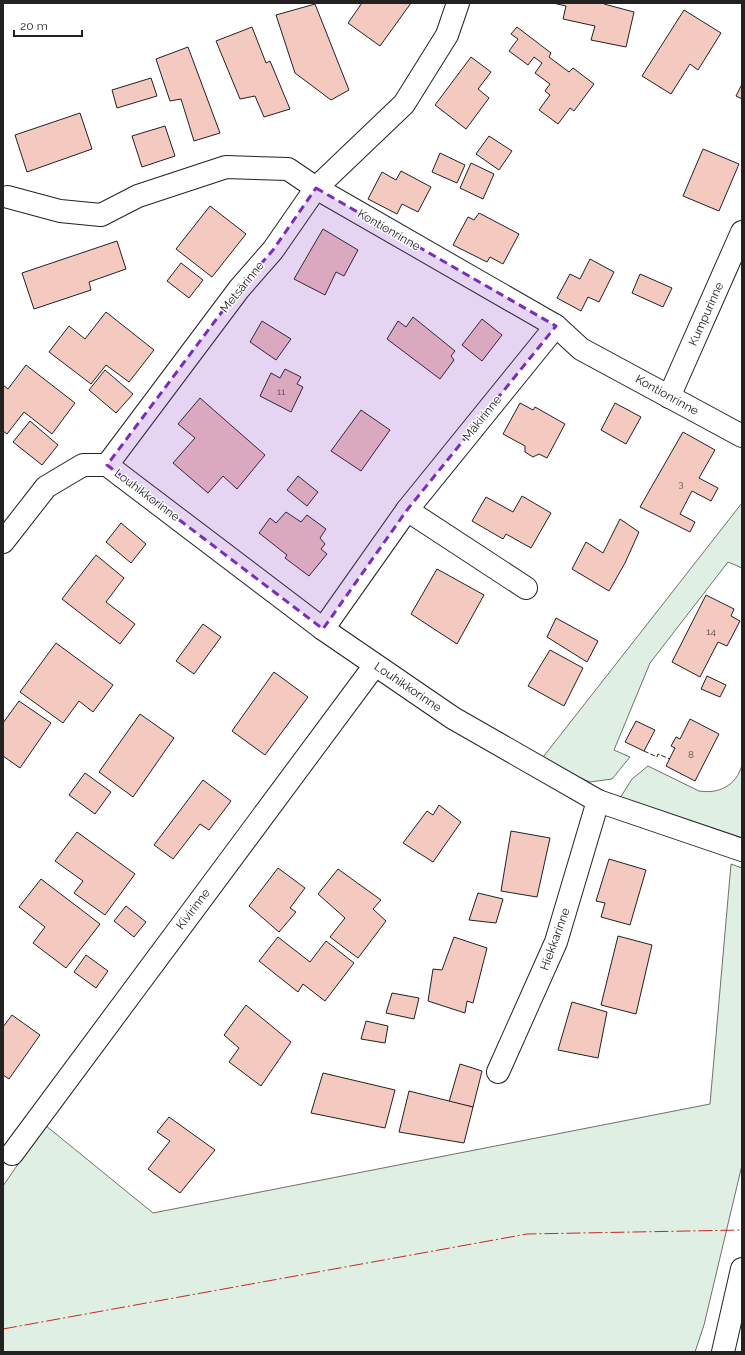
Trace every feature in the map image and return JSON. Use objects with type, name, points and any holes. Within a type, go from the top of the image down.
[{"type":"street","name":"Metsärinne","points":[[107,465],[239,289],[273,250],[316,188],[404,104],[447,35],[458,3]]},
{"type":"street","name":"Kontionrinne","points":[[8,197],[60,211],[101,215],[138,196],[226,167],[288,169],[316,188],[556,326],[581,349],[742,436]]},
{"type":"street","name":"Kumpurinne","points":[[669,397],[742,232]]},
{"type":"street","name":"Mäkirinne","points":[[323,629],[407,510],[556,326]]},
{"type":"street","points":[[3,542],[46,487],[83,465],[107,465]]},
{"type":"street","name":"Louhikkorinne","points":[[107,465],[323,629],[453,718],[598,801],[742,850]]},
{"type":"street","points":[[407,510],[526,588]]},
{"type":"street","name":"Kivirinne","points":[[12,1154],[375,665]]},
{"type":"street","name":"Hiekkarinne","points":[[498,1072],[556,942],[598,801]]},
{"type":"street","points":[[723,1352],[742,1269]]},
{"type":"highlighted area","points":[[316,188],[556,326],[407,510],[323,629],[107,465],[239,289],[273,250]]},
{"type":"green space","points":[[742,503],[742,568],[728,562],[650,663],[614,750],[630,757],[612,779],[590,782],[540,761]]},
{"type":"green space","points":[[742,765],[742,841],[620,798],[632,779],[648,766],[699,791],[706,792],[720,790],[726,787],[736,778]]},
{"type":"green space","points":[[731,864],[742,868],[742,1165],[704,1325],[695,1352],[3,1352],[3,1186],[45,1125],[153,1213],[710,1104]]},
{"type":"building","points":[[362,3],[411,3],[380,46],[348,23]]},
{"type":"building","points":[[553,3],[604,3],[634,12],[626,47],[591,40],[595,26],[563,19],[566,6]]},
{"type":"building","points":[[315,4],[349,90],[331,100],[295,73],[276,15]]},
{"type":"building","points":[[684,10],[721,33],[698,70],[690,64],[671,94],[642,76]]},
{"type":"building","points":[[252,27],[266,63],[270,61],[290,109],[264,117],[255,96],[240,99],[216,41]]},
{"type":"building","points":[[517,27],[551,53],[549,57],[569,72],[573,68],[594,84],[574,111],[570,108],[558,124],[539,110],[550,95],[545,91],[550,84],[535,73],[542,63],[534,57],[528,65],[509,51],[518,39],[511,34]]},
{"type":"building","points":[[188,47],[220,133],[194,141],[181,99],[170,101],[156,59]]},
{"type":"building","points":[[471,57],[491,72],[478,89],[489,98],[466,129],[435,105]]},
{"type":"building","points":[[151,78],[157,96],[117,108],[112,90]]},
{"type":"building","points":[[742,84],[742,99],[736,96]]},
{"type":"building","points":[[80,113],[92,149],[27,172],[15,135]]},
{"type":"building","points":[[165,126],[175,156],[142,167],[132,136]]},
{"type":"building","points":[[489,136],[512,151],[499,170],[476,154]]},
{"type":"building","points":[[703,149],[739,164],[719,211],[683,196]]},
{"type":"building","points":[[440,153],[465,165],[457,183],[432,172]]},
{"type":"building","points":[[471,163],[494,174],[483,199],[460,188]]},
{"type":"building","points":[[401,171],[431,187],[418,212],[402,204],[397,214],[368,199],[382,172],[396,180]]},
{"type":"building","points":[[210,206],[246,234],[212,277],[176,249]]},
{"type":"building","points":[[479,213],[519,234],[503,264],[490,257],[487,262],[453,245],[468,217],[474,220]]},
{"type":"building","points":[[323,229],[358,250],[344,276],[336,272],[325,295],[294,279]]},
{"type":"building","points":[[117,241],[126,269],[89,282],[91,290],[34,309],[22,273]]},
{"type":"building","points":[[590,259],[614,272],[599,302],[588,297],[581,311],[557,298],[570,274],[580,279]]},
{"type":"building","points":[[181,263],[203,280],[189,298],[167,281]]},
{"type":"building","points":[[640,274],[672,288],[663,307],[632,293]]},
{"type":"building","points":[[106,312],[154,350],[129,382],[106,365],[91,384],[49,352],[69,326],[85,339]]},
{"type":"building","points":[[413,317],[455,351],[451,356],[454,360],[440,379],[387,339],[398,321],[406,327]]},
{"type":"building","points":[[482,319],[502,335],[482,361],[462,345]]},
{"type":"building","points":[[262,321],[291,339],[276,360],[250,342]]},
{"type":"building","points":[[26,365],[75,403],[52,434],[24,412],[7,434],[3,431],[3,385],[8,389]]},
{"type":"building","points":[[285,369],[301,377],[297,384],[303,387],[291,412],[260,396],[271,373],[280,378]]},
{"type":"building","points":[[105,370],[133,394],[116,413],[89,390]]},
{"type":"building","points":[[200,398],[265,455],[237,489],[223,476],[208,493],[173,463],[195,438],[178,424]]},
{"type":"building","points":[[520,403],[533,410],[535,407],[565,424],[547,458],[539,454],[533,457],[525,452],[525,446],[503,434]]},
{"type":"building","points":[[615,403],[641,417],[626,444],[601,430]]},
{"type":"building","points":[[361,410],[390,430],[361,471],[331,451]]},
{"type":"building","points":[[30,421],[58,445],[42,465],[13,442]]},
{"type":"building","points":[[683,432],[715,450],[699,478],[718,488],[711,501],[692,491],[680,514],[695,522],[690,532],[640,507]]},
{"type":"building","points":[[298,476],[318,492],[307,506],[287,490]]},
{"type":"building","points":[[522,496],[551,513],[531,548],[506,534],[503,539],[472,521],[486,497],[513,512]]},
{"type":"building","points":[[286,512],[301,522],[307,515],[326,529],[320,538],[325,544],[321,549],[327,554],[309,576],[285,558],[287,555],[259,533],[270,518],[276,523]]},
{"type":"building","points":[[620,519],[639,532],[625,563],[609,591],[572,569],[586,542],[603,553]]},
{"type":"building","points":[[121,523],[146,544],[131,563],[106,542]]},
{"type":"building","points":[[96,555],[124,578],[106,602],[135,624],[120,644],[62,599]]},
{"type":"building","points":[[437,569],[484,595],[457,644],[411,614]]},
{"type":"building","points":[[706,595],[734,609],[731,616],[740,621],[727,646],[718,642],[700,677],[672,662]]},
{"type":"building","points":[[556,618],[598,641],[587,662],[547,637]]},
{"type":"building","points":[[203,624],[221,637],[194,674],[176,661]]},
{"type":"building","points":[[56,643],[113,685],[93,712],[79,701],[63,723],[20,692]]},
{"type":"building","points":[[550,650],[583,668],[564,706],[528,686]]},
{"type":"building","points":[[274,672],[308,697],[265,755],[232,731]]},
{"type":"building","points":[[707,676],[726,685],[720,697],[701,689]]},
{"type":"building","points":[[19,701],[51,723],[20,768],[3,756],[3,723]]},
{"type":"building","points":[[140,714],[174,738],[133,797],[99,772]]},
{"type":"building","points":[[690,719],[719,734],[695,781],[666,766],[675,748],[671,746],[676,737],[680,739]]},
{"type":"building","points":[[636,721],[655,730],[644,751],[625,742]]},
{"type":"building","points":[[85,773],[111,792],[95,814],[69,795]]},
{"type":"building","points":[[203,780],[231,801],[209,830],[200,824],[173,859],[154,845]]},
{"type":"building","points":[[439,805],[461,822],[433,862],[403,843],[427,811],[433,815]]},
{"type":"building","points":[[511,831],[550,838],[537,897],[501,891]]},
{"type":"building","points":[[77,832],[135,874],[105,915],[74,893],[83,881],[55,861]]},
{"type":"building","points":[[609,859],[646,870],[630,925],[601,917],[605,903],[596,901]]},
{"type":"building","points":[[278,868],[305,888],[290,908],[296,912],[279,932],[249,906]]},
{"type":"building","points":[[338,869],[381,900],[373,909],[386,921],[358,958],[330,937],[345,918],[318,894]]},
{"type":"building","points":[[41,879],[100,924],[66,968],[33,943],[45,927],[19,907]]},
{"type":"building","points":[[478,893],[503,899],[496,923],[469,920]]},
{"type":"building","points":[[126,906],[146,922],[134,937],[114,921]]},
{"type":"building","points":[[618,936],[652,945],[636,1014],[601,1005]]},
{"type":"building","points":[[278,937],[310,962],[326,941],[354,963],[325,1001],[303,984],[298,992],[259,961]]},
{"type":"building","points":[[454,937],[487,948],[473,1003],[467,1001],[465,1013],[428,1001],[433,969],[442,970]]},
{"type":"building","points":[[86,955],[108,971],[96,988],[74,972]]},
{"type":"building","points":[[392,993],[419,998],[414,1019],[386,1013]]},
{"type":"building","points":[[572,1002],[607,1012],[598,1058],[558,1050]]},
{"type":"building","points":[[246,1005],[291,1042],[261,1086],[229,1062],[239,1048],[224,1035]]},
{"type":"building","points":[[12,1015],[40,1035],[9,1079],[3,1075],[3,1027]]},
{"type":"building","points":[[366,1021],[388,1026],[385,1043],[361,1039]]},
{"type":"building","points":[[460,1064],[482,1071],[473,1107],[449,1102]]},
{"type":"building","points":[[323,1073],[395,1090],[385,1128],[311,1113]]},
{"type":"building","points":[[409,1091],[473,1107],[464,1143],[399,1132]]},
{"type":"building","points":[[169,1117],[215,1150],[180,1193],[148,1169],[170,1141],[157,1132]]},
{"type":"fence","points":[[644,751],[657,757],[658,754],[670,759]]},
{"type":"power","points":[[3,1329],[527,1234],[742,1230]]}]
